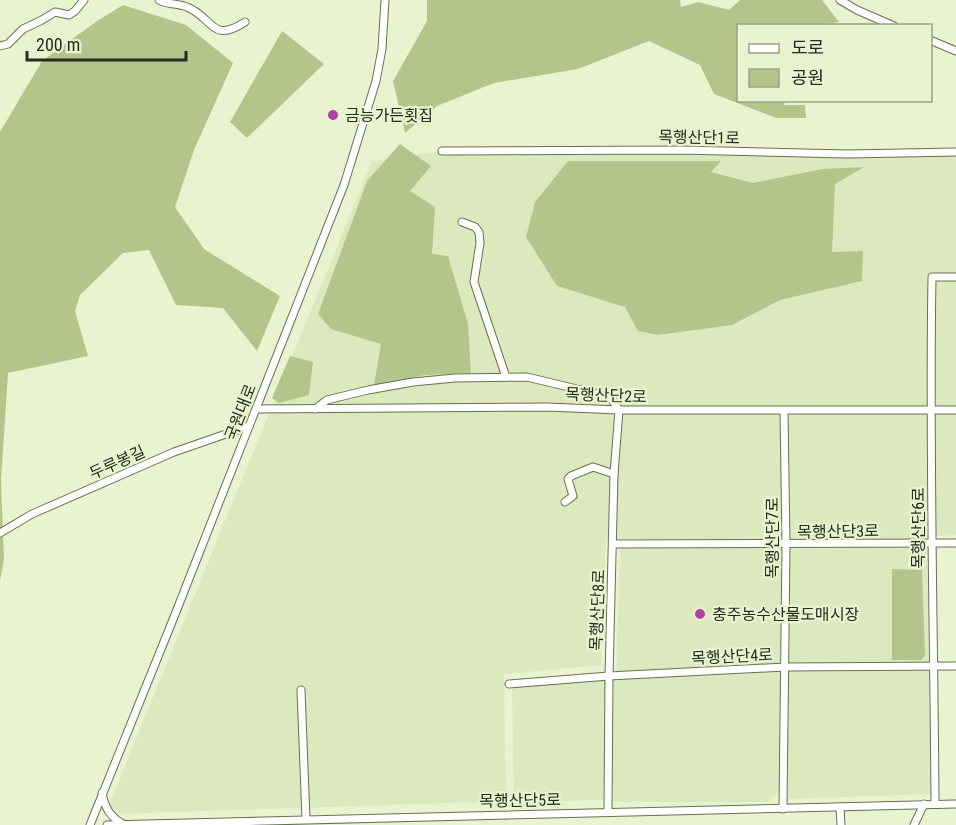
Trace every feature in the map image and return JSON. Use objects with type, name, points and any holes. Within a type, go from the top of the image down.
[{"type":"street","points":[[0,46],[8,44],[23,29],[55,12],[69,15],[84,0]]},
{"type":"street","points":[[159,0],[184,5],[200,14],[213,28],[221,31],[232,30],[245,22]]},
{"type":"street","name":"국원대로","points":[[90,825],[344,185],[376,81],[382,48],[385,0]]},
{"type":"street","points":[[840,0],[856,10],[889,24]]},
{"type":"street","points":[[932,41],[956,51]]},
{"type":"street","name":"목행산단1로","points":[[442,151],[681,150],[847,154],[956,152]]},
{"type":"street","points":[[462,222],[475,227],[479,232],[480,243],[474,282],[506,377]]},
{"type":"street","name":"목행산단6로","points":[[935,803],[930,410],[932,277],[956,277]]},
{"type":"street","points":[[315,409],[327,400],[413,382],[527,377],[610,397],[619,410]]},
{"type":"street","name":"목행산단2로","points":[[256,409],[547,407],[619,410],[956,410]]},
{"type":"street","name":"목행산단8로","points":[[608,812],[614,474],[619,410]]},
{"type":"street","name":"목행산단7로","points":[[783,809],[786,545],[784,411]]},
{"type":"street","name":"두루봉길","points":[[0,533],[32,514],[174,452],[249,426]]},
{"type":"street","points":[[565,502],[573,496],[568,479],[571,476],[593,467],[614,474]]},
{"type":"street","name":"목행산단3로","points":[[613,544],[956,543]]},
{"type":"street","name":"목행산단4로","points":[[509,684],[609,676],[785,667],[956,666]]},
{"type":"street","points":[[301,690],[306,819]]},
{"type":"street","points":[[102,794],[105,807],[110,815],[123,824]]},
{"type":"street","points":[[914,825],[924,804]]},
{"type":"street","name":"목행산단5로","points":[[106,825],[956,804]]},
{"type":"street","points":[[840,807],[841,825]]},
{"type":"shaded area","points":[[956,150],[956,535],[927,536],[931,794],[788,799],[789,540],[606,539],[601,665],[504,674],[506,801],[115,814],[109,805],[372,161],[442,151],[858,153]]},
{"type":"shaded area","name":"충주농수산물도매시장","points":[[782,545],[780,791],[768,802],[595,800],[514,803],[512,685],[616,678],[620,549]]},
{"type":"green space","points":[[427,0],[680,0],[681,7],[698,2],[729,10],[740,0],[822,0],[839,22],[737,24],[737,102],[785,102],[784,105],[805,105],[806,118],[776,118],[714,94],[700,65],[649,41],[578,69],[494,83],[437,106],[405,133],[393,81],[427,21]]},
{"type":"green space","points":[[123,5],[186,25],[233,63],[194,150],[175,207],[204,249],[280,296],[257,351],[223,308],[176,305],[149,250],[123,253],[80,295],[75,311],[88,356],[8,373],[1,480],[4,559],[0,581],[0,132],[42,61]]},
{"type":"green space","points":[[282,31],[324,64],[247,138],[230,122]]},
{"type":"green space","points":[[400,144],[431,166],[410,191],[435,207],[432,254],[448,256],[468,324],[471,373],[425,375],[374,385],[381,344],[331,329],[318,314],[367,181]]},
{"type":"green space","points":[[568,161],[721,161],[711,172],[753,183],[822,169],[864,167],[835,184],[832,252],[863,251],[862,281],[780,300],[732,325],[658,335],[638,331],[625,307],[557,286],[526,237],[535,202]]},
{"type":"green space","points":[[290,356],[313,362],[309,395],[279,403],[272,398]]},
{"type":"green space","points":[[892,569],[922,570],[925,655],[921,660],[892,660]]},
{"type":"place","name":"금능가든횟집","points":[[333,115]]},
{"type":"place","name":"충주농수산물도매시장","points":[[700,614]]}]
